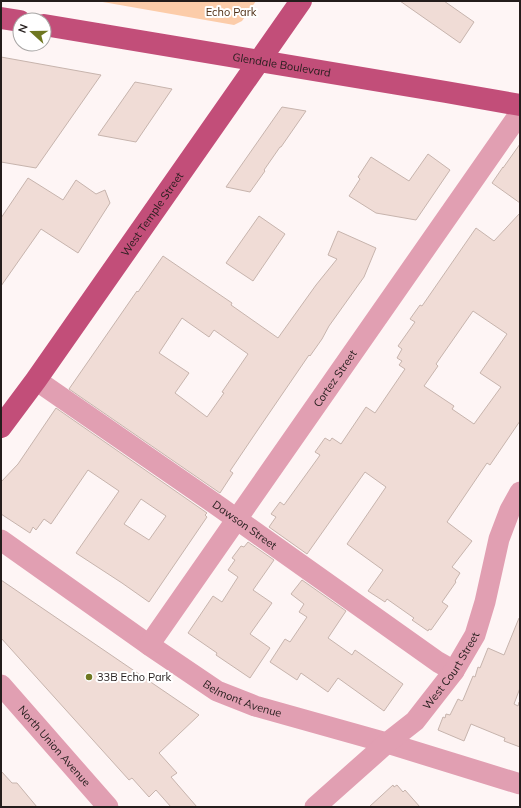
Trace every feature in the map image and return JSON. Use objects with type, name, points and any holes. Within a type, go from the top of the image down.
[{"type":"main road","name":"West Temple Street","points":[[1,427],[36,380],[301,1]]},
{"type":"main road","points":[[1,18],[12,20]]},
{"type":"main road","name":"Glendale Boulevard","points":[[52,26],[520,105]]},
{"type":"street","name":"Cortez Street","points":[[149,645],[520,112]]},
{"type":"street","name":"Dawson Street","points":[[36,380],[438,662],[454,670]]},
{"type":"street","name":"West Court Street","points":[[315,807],[387,743],[415,721],[454,670],[475,635],[485,602],[499,539],[515,512],[520,492]]},
{"type":"street","name":"Belmont Avenue","points":[[1,540],[149,645],[217,691],[255,706],[387,743],[520,784]]},
{"type":"street","name":"North Union Avenue","points":[[1,685],[108,807]]},
{"type":"green space","name":"Echo Park","points":[[97,1],[256,1],[242,21],[234,25]]},
{"type":"building","points":[[400,1],[444,1],[474,22],[460,43]]},
{"type":"building","points":[[1,57],[101,75],[36,168],[1,162]]},
{"type":"building","points":[[135,82],[172,89],[136,142],[98,135]]},
{"type":"building","points":[[282,107],[306,111],[250,192],[226,187]]},
{"type":"building","points":[[520,144],[520,203],[492,183]]},
{"type":"building","points":[[428,154],[450,170],[416,220],[376,213],[349,196],[360,179],[358,177],[371,157],[409,181]]},
{"type":"building","points":[[28,178],[63,200],[76,180],[96,194],[105,190],[110,203],[78,253],[41,229],[1,286],[1,218]]},
{"type":"building","points":[[520,213],[520,421],[490,465],[487,463],[447,522],[472,541],[452,567],[460,573],[455,581],[456,582],[442,602],[448,606],[431,630],[429,629],[428,631],[412,620],[414,618],[387,599],[385,602],[368,591],[383,570],[347,544],[386,487],[365,472],[307,554],[269,527],[276,517],[271,514],[280,502],[284,505],[318,458],[320,455],[315,452],[325,438],[330,441],[332,438],[341,444],[366,407],[375,413],[405,369],[399,365],[402,361],[397,358],[402,349],[398,346],[415,322],[410,319],[420,305],[422,306],[476,228],[494,241]],"holes":[[[473,311],[507,334],[480,373],[501,387],[474,424],[452,409],[454,406],[424,386],[438,366],[436,364]]]},
{"type":"building","points":[[259,216],[285,234],[253,281],[226,263]]},
{"type":"building","points":[[338,231],[376,248],[364,277],[230,471],[233,473],[220,493],[69,389],[163,256],[232,303],[231,305],[278,338],[316,285],[337,259],[328,255]],"holes":[[[182,318],[209,337],[214,330],[248,354],[207,417],[175,393],[189,373],[159,353]]]},
{"type":"building","points":[[56,408],[207,513],[205,515],[207,517],[149,602],[76,553],[119,491],[88,470],[51,524],[44,519],[36,530],[33,527],[30,533],[1,514],[1,482],[18,464]],"holes":[[[141,499],[166,516],[149,540],[124,524]]]},
{"type":"building","points":[[248,542],[274,560],[253,590],[272,603],[250,634],[270,648],[250,678],[216,655],[217,653],[188,633],[213,596],[222,602],[238,577],[228,570],[235,560],[232,558],[241,546],[244,547]]},
{"type":"building","name":"33B Echo Park","points":[[1,580],[199,715],[159,753],[177,773],[171,777],[197,807],[171,807],[156,790],[149,797],[132,778],[129,780],[1,638]]},
{"type":"building","points":[[302,580],[346,611],[328,638],[352,655],[355,650],[403,684],[384,711],[338,678],[328,692],[301,673],[297,680],[270,662],[285,639],[290,642],[307,617],[299,612],[304,604],[291,594]]},
{"type":"building","points":[[519,618],[520,688],[514,704],[518,706],[519,702],[520,703],[520,747],[504,741],[505,738],[471,724],[464,741],[438,730],[443,717],[445,718],[446,714],[450,715],[458,699],[463,700],[473,676],[475,677],[478,667],[480,668],[488,648],[504,655]]},
{"type":"building","points":[[1,771],[12,783],[17,783],[37,807],[1,807]]},
{"type":"building","points":[[393,785],[394,787],[397,785],[403,792],[405,790],[420,807],[369,807]]},
{"type":"place","name":"33B Echo Park","points":[[89,677]]}]
